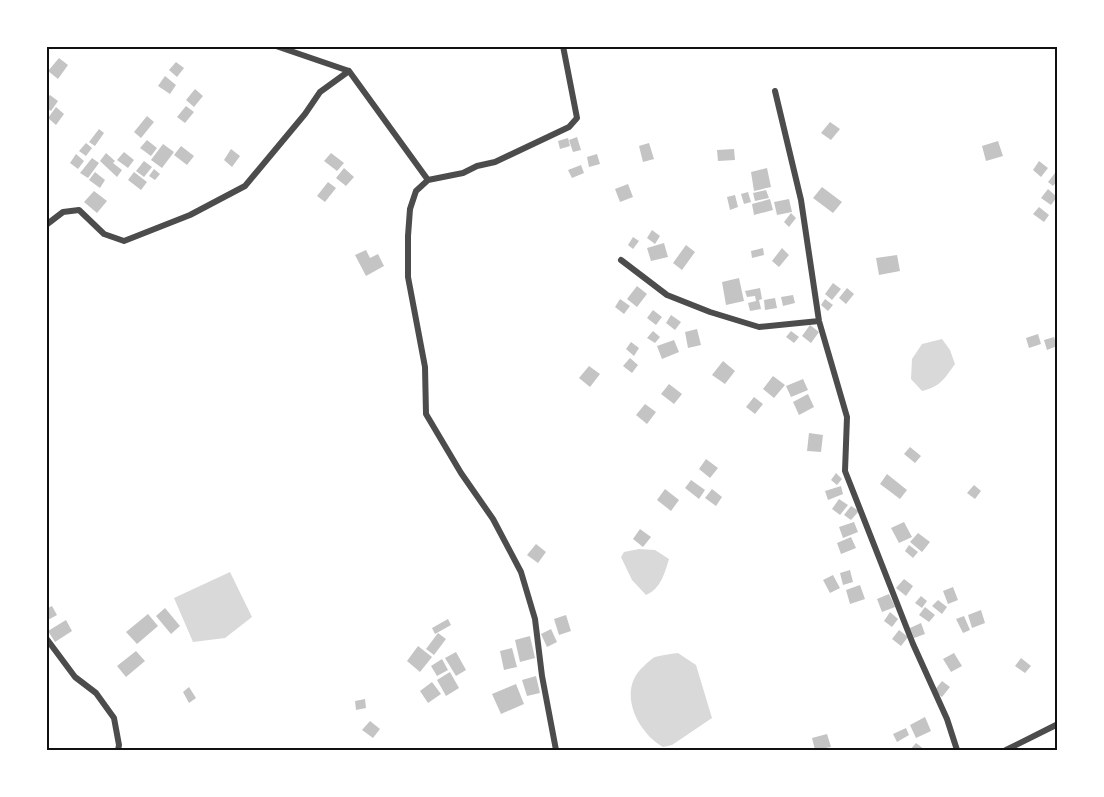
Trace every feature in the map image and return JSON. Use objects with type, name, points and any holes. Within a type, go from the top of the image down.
[{"type":"street","points":[[276,46],[349,71],[428,180]]},
{"type":"street","points":[[556,750],[542,676],[535,620],[521,572],[493,519],[461,473],[426,414],[425,367],[408,277],[408,236],[410,209],[416,191],[428,180],[452,176],[495,162],[569,127],[577,118],[563,46]]},
{"type":"street","points":[[46,225],[63,212],[79,210],[104,234],[124,242],[190,215],[245,186],[305,114],[320,92],[349,71]]},
{"type":"street","points":[[775,91],[801,200],[819,321],[847,417],[845,471],[913,645],[947,719],[957,750]]},
{"type":"street","points":[[621,260],[667,295],[710,312],[759,327],[819,321]]},
{"type":"street","points":[[46,638],[75,677],[96,693],[114,718],[118,750]]},
{"type":"street","points":[[1006,750],[1058,724]]},
{"type":"shaded area","points":[[942,339],[950,350],[955,364],[938,384],[922,391],[911,379],[912,359],[922,344]]},
{"type":"shaded area","points":[[639,549],[655,550],[669,559],[659,584],[646,595],[632,580],[621,557],[624,552]]},
{"type":"shaded area","points":[[230,572],[252,617],[225,638],[193,642],[174,598]]},
{"type":"shaded area","points":[[678,653],[696,665],[712,718],[672,745],[663,747],[645,731],[638,721],[633,710],[632,687],[636,676],[652,659]]},
{"type":"building","points":[[59,58],[68,65],[58,79],[48,71]]},
{"type":"building","points":[[176,62],[184,68],[177,77],[169,70]]},
{"type":"building","points":[[165,76],[176,85],[170,94],[158,86]]},
{"type":"building","points":[[195,89],[203,96],[194,107],[186,100]]},
{"type":"building","points":[[50,95],[58,101],[51,111],[46,108],[46,99]]},
{"type":"building","points":[[186,106],[194,112],[185,123],[177,117]]},
{"type":"building","points":[[56,107],[64,114],[56,125],[48,118]]},
{"type":"building","points":[[147,116],[154,122],[141,138],[134,132]]},
{"type":"building","points":[[830,122],[840,129],[831,140],[821,133]]},
{"type":"building","points":[[99,129],[104,133],[95,146],[89,142]]},
{"type":"building","points":[[577,137],[581,150],[573,152],[569,140]]},
{"type":"building","points":[[568,138],[570,146],[560,149],[558,141]]},
{"type":"building","points":[[147,140],[157,148],[151,156],[140,148]]},
{"type":"building","points":[[998,141],[1003,156],[986,161],[982,146]]},
{"type":"building","points":[[86,143],[92,148],[86,156],[79,151]]},
{"type":"building","points":[[649,143],[654,159],[643,162],[639,146]]},
{"type":"building","points":[[163,144],[174,152],[162,168],[151,160]]},
{"type":"building","points":[[181,146],[194,156],[187,165],[174,155]]},
{"type":"building","points":[[231,149],[240,156],[232,167],[224,160]]},
{"type":"building","points":[[734,149],[735,160],[718,161],[717,150]]},
{"type":"building","points":[[124,152],[134,160],[128,168],[117,160]]},
{"type":"building","points":[[106,153],[122,170],[117,177],[100,161]]},
{"type":"building","points":[[331,153],[344,163],[337,171],[324,161]]},
{"type":"building","points":[[76,154],[84,161],[78,169],[70,163]]},
{"type":"building","points":[[597,154],[600,164],[589,167],[587,157]]},
{"type":"building","points":[[92,158],[99,163],[88,178],[80,173]]},
{"type":"building","points":[[144,161],[152,167],[144,177],[136,171]]},
{"type":"building","points":[[1039,161],[1048,168],[1041,177],[1033,170]]},
{"type":"building","points":[[581,165],[584,173],[572,178],[568,170]]},
{"type":"building","points":[[344,168],[354,177],[346,186],[336,178]]},
{"type":"building","points":[[767,168],[771,187],[754,191],[751,172]]},
{"type":"building","points":[[154,169],[160,174],[155,180],[149,176]]},
{"type":"building","points":[[95,172],[105,180],[100,188],[89,180]]},
{"type":"building","points":[[134,172],[147,182],[141,190],[128,180]]},
{"type":"building","points":[[1055,173],[1058,175],[1058,180],[1053,186],[1048,182]]},
{"type":"building","points":[[328,182],[336,188],[325,202],[317,196]]},
{"type":"building","points":[[628,184],[633,197],[620,202],[615,189]]},
{"type":"building","points":[[822,187],[842,202],[833,213],[813,198]]},
{"type":"building","points":[[1048,189],[1057,197],[1051,205],[1041,198]]},
{"type":"building","points":[[766,190],[769,198],[755,201],[753,193]]},
{"type":"building","points":[[94,191],[107,201],[97,213],[84,202]]},
{"type":"building","points":[[748,192],[751,202],[744,204],[741,194]]},
{"type":"building","points":[[735,195],[738,207],[730,210],[727,197]]},
{"type":"building","points":[[770,199],[773,210],[754,215],[752,204]]},
{"type":"building","points":[[789,199],[792,212],[777,215],[774,202]]},
{"type":"building","points":[[1039,207],[1049,215],[1044,222],[1033,214]]},
{"type":"building","points":[[791,213],[796,218],[789,227],[784,222]]},
{"type":"building","points":[[652,230],[660,236],[655,244],[647,238]]},
{"type":"building","points":[[633,237],[639,241],[633,249],[628,245]]},
{"type":"building","points":[[664,243],[668,257],[651,261],[647,248]]},
{"type":"building","points":[[686,245],[695,252],[682,270],[673,263]]},
{"type":"building","points":[[763,248],[764,255],[752,258],[751,251]]},
{"type":"building","points":[[782,248],[789,255],[779,267],[772,261]]},
{"type":"building","points":[[366,250],[370,258],[378,254],[384,266],[366,276],[355,255]]},
{"type":"building","points":[[897,255],[900,271],[879,275],[876,258]]},
{"type":"building","points":[[739,278],[744,301],[726,305],[722,282]]},
{"type":"building","points":[[833,283],[841,289],[832,300],[825,294]]},
{"type":"building","points":[[637,286],[647,294],[637,307],[627,299]]},
{"type":"building","points":[[760,288],[761,309],[750,311],[748,303],[756,301],[755,296],[747,297],[745,291]]},
{"type":"building","points":[[847,288],[854,294],[846,304],[839,298]]},
{"type":"building","points":[[793,295],[795,303],[783,306],[781,297]]},
{"type":"building","points":[[775,298],[777,308],[765,310],[764,300]]},
{"type":"building","points":[[620,299],[630,306],[624,314],[615,307]]},
{"type":"building","points":[[825,299],[833,305],[828,311],[821,305]]},
{"type":"building","points":[[653,310],[662,317],[656,325],[647,318]]},
{"type":"building","points":[[671,315],[681,322],[675,330],[666,323]]},
{"type":"building","points":[[810,325],[819,332],[811,343],[802,336]]},
{"type":"building","points":[[697,329],[701,345],[688,348],[685,332]]},
{"type":"building","points":[[653,331],[660,337],[655,343],[647,338]]},
{"type":"building","points":[[791,331],[799,337],[794,343],[786,337]]},
{"type":"building","points":[[1038,334],[1041,344],[1029,348],[1026,338]]},
{"type":"building","points":[[1054,337],[1057,346],[1047,350],[1044,340]]},
{"type":"building","points":[[674,340],[679,352],[662,359],[657,346]]},
{"type":"building","points":[[631,342],[639,348],[634,356],[626,349]]},
{"type":"building","points":[[630,358],[638,365],[632,373],[623,366]]},
{"type":"building","points":[[723,361],[735,371],[725,384],[712,375]]},
{"type":"building","points":[[589,366],[600,374],[590,387],[579,378]]},
{"type":"building","points":[[773,376],[785,385],[774,398],[763,389]]},
{"type":"building","points":[[803,379],[808,390],[791,397],[786,386]]},
{"type":"building","points":[[669,384],[682,394],[674,404],[661,394]]},
{"type":"building","points":[[808,394],[814,407],[799,415],[793,402]]},
{"type":"building","points":[[754,397],[763,404],[755,414],[746,407]]},
{"type":"building","points":[[645,404],[656,412],[647,424],[636,415]]},
{"type":"building","points":[[809,433],[823,435],[821,452],[807,451]]},
{"type":"building","points":[[910,447],[921,456],[915,463],[904,454]]},
{"type":"building","points":[[706,459],[718,468],[710,478],[699,469]]},
{"type":"building","points":[[836,473],[842,479],[837,485],[831,480]]},
{"type":"building","points":[[887,474],[907,490],[900,499],[880,484]]},
{"type":"building","points":[[691,480],[705,490],[699,499],[685,488]]},
{"type":"building","points":[[974,485],[981,491],[975,499],[967,493]]},
{"type":"building","points":[[841,486],[843,494],[828,500],[825,491]]},
{"type":"building","points":[[665,489],[679,500],[671,511],[657,500]]},
{"type":"building","points":[[712,489],[722,497],[716,506],[705,498]]},
{"type":"building","points":[[839,499],[848,505],[840,515],[832,509]]},
{"type":"building","points":[[851,506],[859,511],[851,520],[844,515]]},
{"type":"building","points":[[854,522],[858,532],[843,538],[839,527]]},
{"type":"building","points":[[904,522],[912,537],[899,543],[891,528]]},
{"type":"building","points":[[640,529],[651,537],[643,547],[633,539]]},
{"type":"building","points":[[918,533],[930,542],[922,552],[910,542]]},
{"type":"building","points":[[851,537],[856,548],[841,554],[837,543]]},
{"type":"building","points":[[536,544],[546,552],[538,563],[527,555]]},
{"type":"building","points":[[909,545],[918,552],[913,558],[905,551]]},
{"type":"building","points":[[850,570],[853,582],[843,585],[840,573]]},
{"type":"building","points":[[833,575],[840,588],[830,593],[823,580]]},
{"type":"building","points":[[904,579],[913,586],[906,596],[896,588]]},
{"type":"building","points":[[860,585],[865,599],[850,604],[846,590]]},
{"type":"building","points":[[953,587],[958,600],[948,604],[943,591]]},
{"type":"building","points":[[889,594],[895,607],[882,612],[877,599]]},
{"type":"building","points":[[921,596],[927,601],[922,608],[915,603]]},
{"type":"building","points":[[938,600],[947,607],[942,614],[932,606]]},
{"type":"building","points":[[52,606],[57,615],[46,621],[46,609]]},
{"type":"building","points":[[925,607],[935,615],[929,622],[919,615]]},
{"type":"building","points":[[165,608],[180,626],[171,634],[156,616]]},
{"type":"building","points":[[981,610],[985,623],[972,628],[968,615]]},
{"type":"building","points":[[890,612],[898,619],[892,627],[884,621]]},
{"type":"building","points":[[148,614],[158,626],[137,644],[126,632]]},
{"type":"building","points":[[566,615],[571,631],[559,635],[554,619]]},
{"type":"building","points":[[964,616],[970,630],[963,633],[956,619]]},
{"type":"building","points":[[448,619],[451,625],[435,634],[432,628]]},
{"type":"building","points":[[66,620],[72,631],[55,642],[48,631]]},
{"type":"building","points":[[921,623],[925,634],[914,638],[910,628]]},
{"type":"building","points":[[551,629],[557,642],[547,647],[541,634]]},
{"type":"building","points":[[899,630],[908,637],[901,646],[892,639]]},
{"type":"building","points":[[438,633],[446,639],[434,655],[426,649]]},
{"type":"building","points":[[530,636],[535,658],[520,662],[515,640]]},
{"type":"building","points":[[418,646],[432,657],[420,672],[407,661]]},
{"type":"building","points":[[512,648],[517,667],[504,670],[500,651]]},
{"type":"building","points":[[136,651],[145,661],[126,677],[117,666]]},
{"type":"building","points":[[456,652],[466,670],[456,676],[445,658]]},
{"type":"building","points":[[954,653],[962,666],[951,672],[943,659]]},
{"type":"building","points":[[1021,658],[1031,666],[1025,673],[1015,666]]},
{"type":"building","points":[[442,659],[448,670],[437,676],[431,666]]},
{"type":"building","points":[[450,672],[459,688],[446,696],[437,680]]},
{"type":"building","points":[[536,676],[540,693],[527,696],[522,680]]},
{"type":"building","points":[[942,681],[950,687],[942,697],[934,691]]},
{"type":"building","points":[[432,682],[441,694],[428,703],[420,691]]},
{"type":"building","points":[[516,684],[524,704],[501,714],[492,694]]},
{"type":"building","points":[[189,687],[196,698],[189,703],[183,692]]},
{"type":"building","points":[[365,699],[366,708],[356,710],[355,701]]},
{"type":"building","points":[[925,717],[931,731],[916,738],[910,725]]},
{"type":"building","points":[[370,721],[380,729],[373,738],[362,730]]},
{"type":"building","points":[[906,728],[909,735],[897,742],[893,734]]},
{"type":"building","points":[[827,734],[831,747],[815,750],[812,738]]},
{"type":"building","points":[[916,743],[925,750],[910,750]]}]
